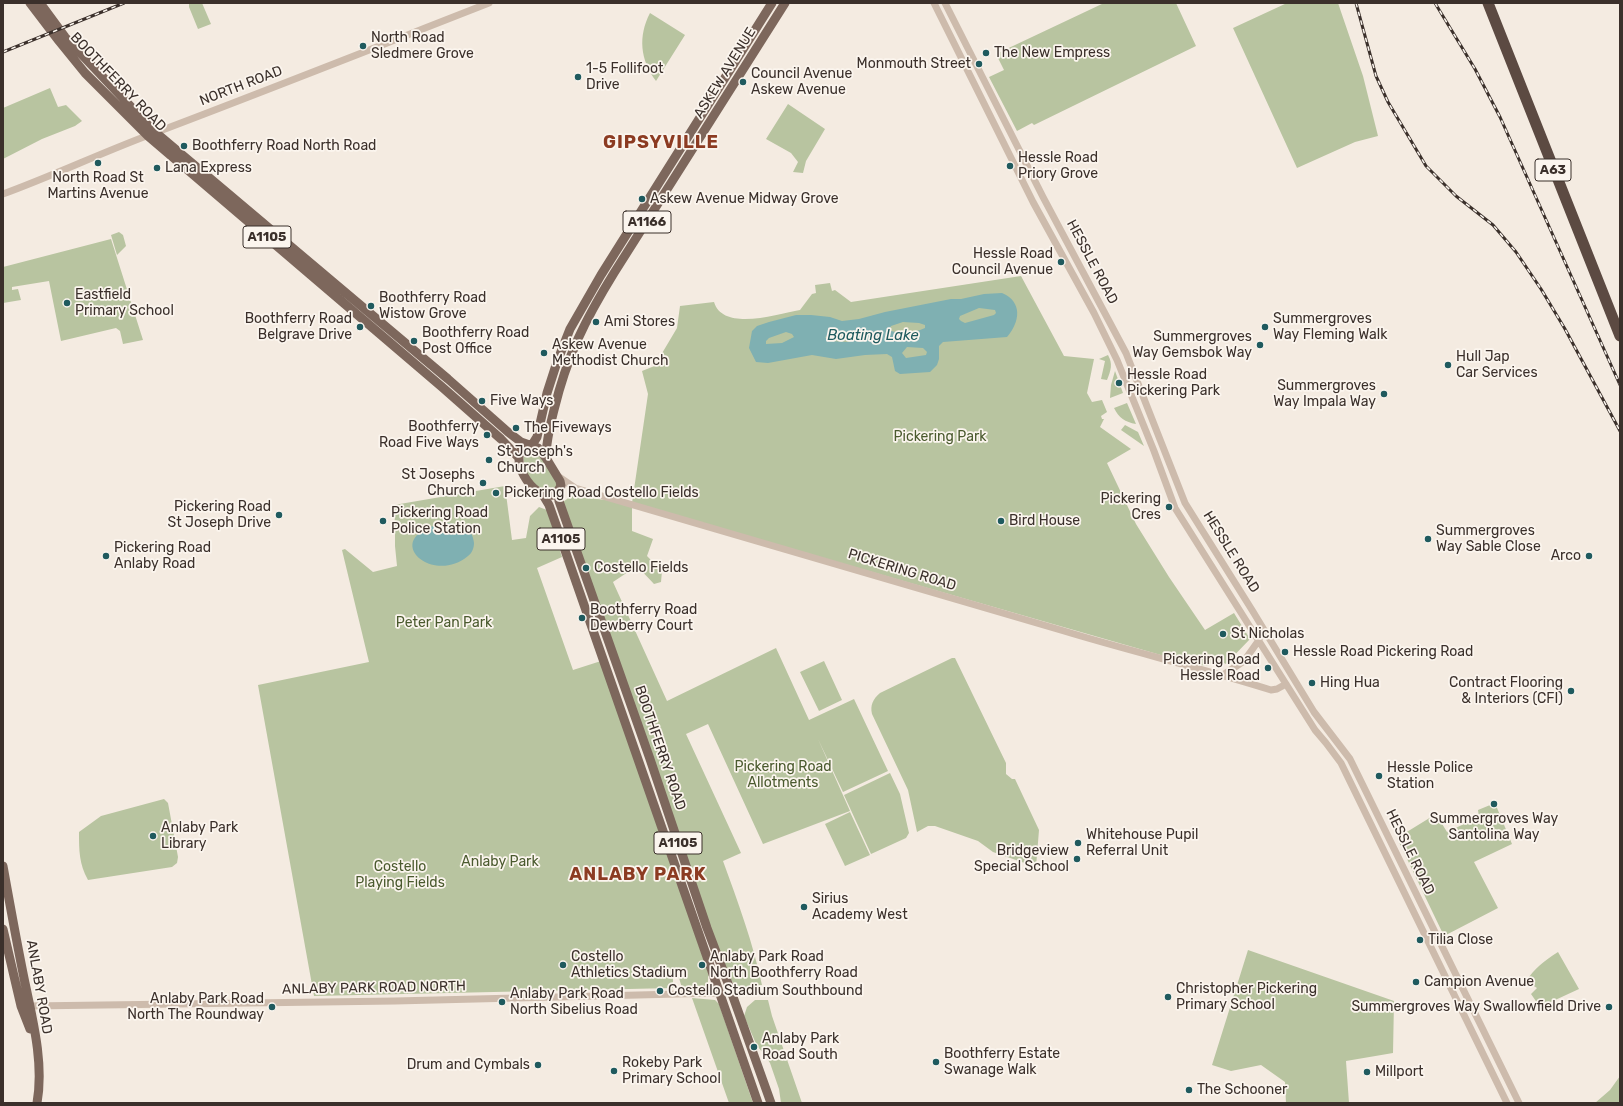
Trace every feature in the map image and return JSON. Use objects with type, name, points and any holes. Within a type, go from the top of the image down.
[{"type":"highway","name":"A63","points":[[1488,3],[1620,336]]},
{"type":"highway","name":"A63","points":[[1496,3],[1620,319]]},
{"type":"main road","name":"BOOTHFERRY ROAD","points":[[30,3],[85,73],[151,134],[501,439],[518,457]]},
{"type":"main road","name":"BOOTHFERRY ROAD","points":[[40,3],[64,37],[151,134],[294,248],[508,432],[521,442],[530,445]]},
{"type":"main road","name":"ASKEW AVENUE","points":[[530,445],[537,437],[547,393],[570,329],[601,275],[772,3]]},
{"type":"main road","name":"ASKEW AVENUE","points":[[546,458],[547,438],[560,388],[579,334],[603,291],[785,3]]},
{"type":"main road","points":[[656,189],[664,194]]},
{"type":"main road","points":[[518,457],[520,451],[530,445]]},
{"type":"main road","name":"A1105","points":[[530,445],[538,448],[558,477],[561,484],[559,491]]},
{"type":"main road","name":"A1105","points":[[518,457],[521,470],[527,480],[534,489],[543,495]]},
{"type":"main road","name":"BOOTHFERRY ROAD","points":[[559,491],[559,501],[650,759],[707,928],[771,1103]]},
{"type":"main road","points":[[543,495],[549,496],[559,491]]},
{"type":"main road","name":"BOOTHFERRY ROAD","points":[[543,495],[560,536],[758,1103]]},
{"type":"main road","name":"ANLABY ROAD","points":[[3,866],[30,1006],[35,1043]]},
{"type":"main road","name":"ANLABY ROAD","points":[[3,929],[21,1006],[35,1043]]},
{"type":"main road","points":[[35,1043],[40,1070],[37,1103]]},
{"type":"street","name":"NORTH ROAD","points":[[3,194],[45,179],[151,134],[243,100],[489,3]]},
{"type":"street","name":"HESSLE ROAD","points":[[934,3],[1033,202],[1117,360],[1154,451],[1175,508],[1315,730],[1341,763],[1507,1103]]},
{"type":"street","name":"HESSLE ROAD","points":[[945,3],[1043,197],[1123,348],[1185,503],[1314,712],[1350,759],[1519,1103]]},
{"type":"street","points":[[1154,451],[1163,448]]},
{"type":"street","name":"PICKERING ROAD","points":[[558,477],[574,488],[1271,690],[1277,689],[1286,684]]},
{"type":"street","name":"PICKERING ROAD","points":[[559,491],[574,488]]},
{"type":"street","points":[[1223,675],[1244,661],[1258,640]]},
{"type":"street","name":"ANLABY PARK ROAD NORTH","points":[[30,1006],[395,1001],[719,993]]},
{"type":"green space","points":[[202,3],[211,24],[198,29],[189,7],[189,4]]},
{"type":"green space","points":[[1104,3],[1176,3],[1196,46],[1034,125],[1032,123],[1017,131],[989,77],[1004,70],[996,54]]},
{"type":"green space","points":[[1287,3],[1338,3],[1363,76],[1378,136],[1355,142],[1297,168],[1233,28]]},
{"type":"green space","points":[[650,13],[685,35],[656,81],[647,65],[642,48],[644,30]]},
{"type":"green space","points":[[50,88],[58,107],[66,105],[82,121],[75,126],[42,139],[3,159],[3,108]]},
{"type":"green space","points":[[788,104],[825,129],[806,161],[803,173],[793,172],[798,162],[791,153],[766,139]]},
{"type":"green space","points":[[119,232],[123,235],[126,246],[117,255],[111,235]]},
{"type":"green space","points":[[111,239],[143,340],[123,344],[120,331],[116,328],[61,341],[49,281],[12,287],[12,290],[18,289],[21,300],[3,303],[3,267]]},
{"type":"green space","name":"Pickering Park","points":[[1021,276],[1064,356],[1094,359],[1087,393],[1092,402],[1102,400],[1107,412],[1101,416],[1102,419],[1104,419],[1100,427],[1131,449],[1107,463],[1136,524],[1169,577],[1205,630],[1234,613],[1250,639],[1226,664],[1215,659],[1208,666],[1192,664],[632,503],[648,394],[642,371],[657,365],[661,355],[677,328],[680,306],[714,302],[719,311],[728,316],[739,319],[752,319],[800,310],[812,294],[816,293],[815,285],[830,283],[832,291],[835,290],[851,302]]},
{"type":"green space","points":[[1108,355],[1111,361],[1111,367],[1107,380],[1101,379],[1105,361],[1099,359]]},
{"type":"green space","points":[[1115,371],[1123,393],[1110,398],[1111,385]]},
{"type":"green space","points":[[1127,403],[1136,424],[1123,419],[1114,408]]},
{"type":"green space","points":[[1125,425],[1138,432],[1144,446],[1121,430]]},
{"type":"green space","points":[[531,450],[539,455],[543,460],[558,484],[553,492],[543,491],[535,485],[528,475],[524,463],[524,453]]},
{"type":"green space","name":"Anlaby Park","points":[[505,486],[512,540],[526,538],[530,516],[539,507],[547,510],[562,557],[537,568],[573,670],[601,661],[709,975],[708,986],[682,988],[679,978],[673,978],[673,988],[314,996],[258,685],[369,662],[342,550],[345,549],[373,572],[397,566],[394,505]]},
{"type":"green space","name":"Pickering Road Allotments","points":[[571,496],[632,503],[632,531],[653,539],[647,556],[662,571],[661,582],[654,584],[637,566],[613,582],[667,701],[776,648],[809,720],[854,699],[888,771],[843,792],[818,739],[850,811],[763,844],[708,724],[686,734],[741,853],[723,861],[750,938],[762,985],[745,988],[736,987],[722,961],[563,502]]},
{"type":"green space","points":[[952,658],[955,658],[1006,763],[1006,774],[1012,779],[1015,779],[1039,830],[1036,867],[993,852],[978,841],[935,826],[928,826],[917,832],[908,790],[872,714],[872,705],[880,693]]},
{"type":"green space","points":[[824,661],[842,700],[819,711],[800,672]]},
{"type":"green space","points":[[890,773],[900,794],[909,833],[906,838],[871,854],[844,795]]},
{"type":"green space","points":[[164,799],[168,803],[178,857],[177,863],[172,867],[88,880],[81,863],[79,851],[79,832],[101,816]]},
{"type":"green space","points":[[1495,803],[1512,844],[1474,862],[1498,908],[1444,936],[1397,838],[1436,814],[1447,832],[1479,817],[1478,810]]},
{"type":"green space","points":[[850,812],[870,855],[845,866],[825,824]]},
{"type":"green space","points":[[1248,950],[1394,1001],[1393,1053],[1346,1061],[1349,1103],[1286,1103],[1285,1082],[1261,1065],[1231,1071],[1212,1065]]},
{"type":"green space","points":[[1558,952],[1579,989],[1540,1007],[1531,994],[1537,988],[1526,981],[1540,965]]},
{"type":"green space","points":[[692,998],[715,1000],[719,1004],[753,1103],[729,1103]]},
{"type":"green space","points":[[755,1000],[768,1000],[772,1016],[802,1103],[781,1103],[779,1089],[770,1063],[757,1046],[744,1016],[747,1007]]},
{"type":"green space","points":[[1620,1076],[1620,1102],[1595,1103],[1610,1090]]},
{"type":"water","name":"Boating Lake","points":[[1002,293],[1009,297],[1016,307],[1017,319],[1007,337],[943,342],[939,346],[939,359],[937,365],[930,372],[900,374],[895,371],[892,357],[887,354],[836,359],[812,355],[768,363],[756,362],[749,348],[752,331],[757,326],[796,315],[830,317],[842,321],[859,319],[885,312],[951,299],[961,299],[984,294]],"holes":[[[979,308],[995,310],[996,313],[994,315],[965,323],[959,319],[960,316]],[[903,322],[919,323],[925,325],[925,328],[917,331],[902,333],[889,330],[891,326]],[[786,332],[792,334],[794,337],[782,343],[766,344],[766,341],[769,338]],[[850,333],[855,335],[855,340],[848,342],[829,341],[825,337]],[[907,347],[923,348],[927,352],[926,355],[906,358],[902,353]]]},
{"type":"water","points":[[445,523],[455,524],[468,530],[473,538],[474,547],[468,556],[454,564],[439,566],[427,563],[417,556],[413,547],[415,538],[425,529]]},
{"type":"railway","points":[[3,52],[124,3]]},
{"type":"railway","points":[[1356,3],[1376,76],[1388,102],[1426,166],[1456,196],[1493,225],[1516,252],[1541,289],[1565,329],[1620,431]]},
{"type":"railway","points":[[1435,3],[1475,69],[1500,117],[1620,385]]},
{"type":"place","name":"North Road Sledmere Grove","points":[[363,46]]},
{"type":"place","name":"The New Empress","points":[[986,53]]},
{"type":"place","name":"Monmouth Street","points":[[979,64]]},
{"type":"place","name":"1-5 Follifoot Drive","points":[[578,77]]},
{"type":"place","name":"Council Avenue Askew Avenue","points":[[743,82]]},
{"type":"place","name":"Boothferry Road North Road","points":[[184,146]]},
{"type":"place","name":"North Road St Martins Avenue","points":[[98,163]]},
{"type":"place","name":"Hessle Road Priory Grove","points":[[1010,166]]},
{"type":"place","name":"Lana Express","points":[[157,168]]},
{"type":"place","name":"Askew Avenue Midway Grove","points":[[642,199]]},
{"type":"place","name":"Hessle Road Council Avenue","points":[[1061,262]]},
{"type":"place","name":"Eastfield Primary School","points":[[67,303]]},
{"type":"place","name":"Boothferry Road Wistow Grove","points":[[371,306]]},
{"type":"place","name":"Ami Stores","points":[[596,322]]},
{"type":"place","name":"Boothferry Road Belgrave Drive","points":[[360,327]]},
{"type":"place","name":"Summergroves Way Fleming Walk","points":[[1265,327]]},
{"type":"place","name":"Boothferry Road Post Office","points":[[414,341]]},
{"type":"place","name":"Summergroves Way Gemsbok Way","points":[[1260,345]]},
{"type":"place","name":"Askew Avenue Methodist Church","points":[[544,353]]},
{"type":"place","name":"Hull Jap Car Services","points":[[1448,365]]},
{"type":"place","name":"Hessle Road Pickering Park","points":[[1119,383]]},
{"type":"place","name":"Summergroves Way Impala Way","points":[[1384,394]]},
{"type":"place","name":"Five Ways","points":[[482,401]]},
{"type":"place","name":"The Fiveways","points":[[516,428]]},
{"type":"place","name":"Boothferry Road Five Ways","points":[[487,435]]},
{"type":"place","name":"St Joseph's Church","points":[[489,460]]},
{"type":"place","name":"St Josephs Church","points":[[483,483]]},
{"type":"place","name":"Pickering Road Costello Fields","points":[[496,493]]},
{"type":"place","name":"Pickering Cres","points":[[1169,507]]},
{"type":"place","name":"Pickering Road St Joseph Drive","points":[[279,515]]},
{"type":"place","name":"Pickering Road Police Station","points":[[383,521]]},
{"type":"place","name":"Bird House","points":[[1001,521]]},
{"type":"place","name":"Summergroves Way Sable Close","points":[[1428,539]]},
{"type":"place","name":"Pickering Road Anlaby Road","points":[[106,556]]},
{"type":"place","name":"Arco","points":[[1589,556]]},
{"type":"place","name":"Costello Fields","points":[[586,568]]},
{"type":"place","name":"Boothferry Road Dewberry Court","points":[[582,618]]},
{"type":"place","name":"St Nicholas","points":[[1223,634]]},
{"type":"place","name":"Hessle Road Pickering Road","points":[[1285,652]]},
{"type":"place","name":"Pickering Road Hessle Road","points":[[1268,668]]},
{"type":"place","name":"Hing Hua","points":[[1312,683]]},
{"type":"place","name":"Contract Flooring & Interiors (CFI)","points":[[1571,691]]},
{"type":"place","name":"Hessle Police Station","points":[[1379,776]]},
{"type":"place","name":"Summergroves Way Santolina Way","points":[[1494,804]]},
{"type":"place","name":"Anlaby Park Library","points":[[153,836]]},
{"type":"place","name":"Whitehouse Pupil Referral Unit","points":[[1078,843]]},
{"type":"place","name":"Bridgeview Special School","points":[[1077,859]]},
{"type":"place","name":"Sirius Academy West","points":[[804,907]]},
{"type":"place","name":"Tilia Close","points":[[1420,940]]},
{"type":"place","name":"Costello Athletics Stadium","points":[[563,965]]},
{"type":"place","name":"Anlaby Park Road North Boothferry Road","points":[[702,965]]},
{"type":"place","name":"Campion Avenue","points":[[1416,982]]},
{"type":"place","name":"Costello Stadium Southbound","points":[[660,991]]},
{"type":"place","name":"Christopher Pickering Primary School","points":[[1168,997]]},
{"type":"place","name":"Anlaby Park Road North Sibelius Road","points":[[502,1002]]},
{"type":"place","name":"Anlaby Park Road North The Roundway","points":[[272,1007]]},
{"type":"place","name":"Summergroves Way Swallowfield Drive","points":[[1609,1007]]},
{"type":"place","name":"Anlaby Park Road South","points":[[754,1047]]},
{"type":"place","name":"Boothferry Estate Swanage Walk","points":[[936,1062]]},
{"type":"place","name":"Drum and Cymbals","points":[[538,1065]]},
{"type":"place","name":"Rokeby Park Primary School","points":[[614,1071]]},
{"type":"place","name":"Millport","points":[[1367,1072]]},
{"type":"place","name":"The Schooner","points":[[1189,1090]]},
{"type":"district","name":"GIPSYVILLE","points":[[661,143]]},
{"type":"district","name":"ANLABY PARK","points":[[638,875]]},
{"type":"park label","name":"Peter Pan Park","points":[[444,623]]},
{"type":"park label","name":"Costello Playing Fields","points":[[400,876]]}]
